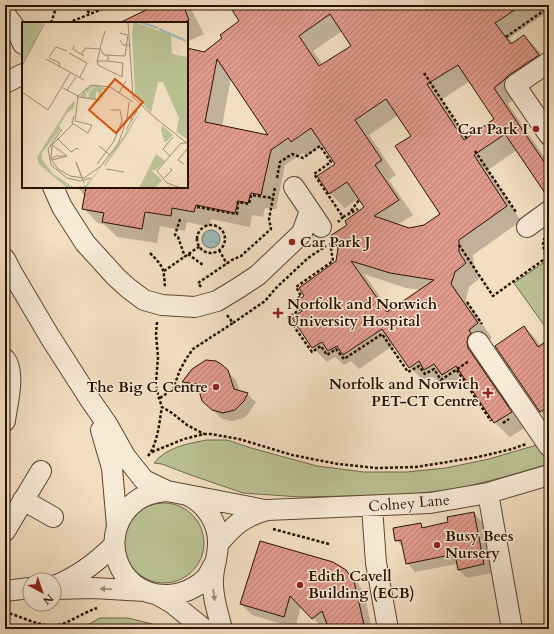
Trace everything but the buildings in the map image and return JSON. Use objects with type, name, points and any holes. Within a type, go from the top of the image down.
[{"type":"street","points":[[5,14],[16,29],[22,42]]},
{"type":"street","points":[[549,62],[515,85],[549,135]]},
{"type":"street","points":[[5,76],[22,73]]},
{"type":"street","points":[[5,83],[22,74]]},
{"type":"street","points":[[53,188],[62,207],[85,243],[128,288],[144,300],[162,305],[195,307],[217,301],[240,288],[258,275],[302,233],[320,227],[294,187]]},
{"type":"street","points":[[525,218],[549,211]]},
{"type":"street","points":[[6,269],[110,429],[125,456],[144,480],[194,498],[204,507],[212,518],[217,530],[217,552],[213,580],[214,596],[222,629]]},
{"type":"street","points":[[478,342],[546,442]]},
{"type":"street","points":[[5,359],[8,363],[11,376],[5,421]]},
{"type":"street","points":[[91,401],[107,446],[112,468],[117,526]]},
{"type":"street","points":[[5,531],[41,471]]},
{"type":"street","name":"Colney Lane","points":[[62,587],[94,588],[176,595],[193,588],[207,577],[217,552],[240,521],[252,514],[267,519],[330,507],[372,507],[430,503],[488,493],[549,475]]},
{"type":"street","name":"Colney Lane","points":[[204,629],[172,603],[133,584],[123,573],[116,560],[114,545],[117,526],[124,512],[136,500],[151,493],[174,492],[232,504],[267,519]]},
{"type":"street","points":[[488,493],[512,629]]},
{"type":"street","points":[[23,500],[53,517]]},
{"type":"street","points":[[372,507],[376,563],[388,629]]},
{"type":"street","name":"Colney Lane","points":[[62,584],[86,570],[114,545]]},
{"type":"street","points":[[5,590],[22,589]]},
{"type":"path","points":[[51,22],[57,5]]},
{"type":"path","points":[[79,5],[91,13]]},
{"type":"path","points":[[70,22],[112,5]]},
{"type":"path","points":[[506,37],[549,7]]},
{"type":"path","points":[[424,73],[468,140]]},
{"type":"path","points":[[475,151],[517,213],[525,218]]},
{"type":"path","points":[[197,207],[236,214],[238,202],[249,204],[251,195],[273,198]]},
{"type":"path","points":[[348,215],[359,200]]},
{"type":"path","points":[[342,218],[358,209]]},
{"type":"path","points":[[180,220],[175,235],[178,237],[185,257]]},
{"type":"path","points":[[207,226],[214,226],[220,229],[224,235],[225,242],[219,250],[212,253],[202,249],[200,246],[198,239],[199,232],[207,226]]},
{"type":"path","points":[[320,227],[334,260],[296,287],[301,296],[294,301],[299,310],[288,318],[312,352],[321,346],[327,355],[336,349],[344,359],[382,334],[408,372],[419,366],[425,374],[434,368],[441,380],[477,356],[471,347],[480,341],[474,331],[482,324],[467,302]]},
{"type":"path","points":[[459,245],[493,296],[546,258],[543,245],[544,239],[549,236]]},
{"type":"path","points":[[164,272],[200,246]]},
{"type":"path","points":[[219,250],[227,264]]},
{"type":"path","points":[[150,254],[159,262],[164,272],[165,295],[157,317],[156,334],[158,357],[156,382],[162,407],[152,452],[184,439],[204,434]]},
{"type":"path","points":[[188,254],[203,265]]},
{"type":"path","points":[[202,289],[198,283],[241,256]]},
{"type":"path","points":[[160,398],[173,389],[180,370],[194,349],[265,301]]},
{"type":"path","points":[[224,310],[233,323]]},
{"type":"path","points":[[457,370],[491,421]]},
{"type":"path","points":[[162,407],[187,425],[204,434],[239,439],[314,460],[376,468],[416,467],[478,457],[546,442]]},
{"type":"path","points":[[267,519],[329,544]]},
{"type":"path","points":[[5,612],[40,624],[56,625],[101,607]]},
{"type":"green space","points":[[549,259],[549,332],[514,283]]},
{"type":"green space","points":[[206,440],[227,440],[317,466],[364,472],[407,472],[446,468],[489,459],[540,444],[549,458],[549,464],[457,489],[402,495],[300,497],[243,493],[162,464],[154,463],[165,453],[171,450]]},
{"type":"green space","points":[[164,503],[179,506],[192,515],[201,528],[204,543],[201,558],[192,571],[179,580],[164,583],[149,580],[136,571],[127,558],[124,543],[127,528],[136,515],[149,506]]},
{"type":"green space","points":[[100,618],[128,618],[160,626],[164,629],[80,629]]},
{"type":"water","points":[[211,230],[217,233],[220,239],[217,245],[211,248],[205,245],[202,239],[205,233]]},
{"type":"place","name":"Car Park I","points":[[536,129]]},
{"type":"place","name":"Car Park J","points":[[292,242]]},
{"type":"place","name":"Norfolk and Norwich University Hospital","points":[[278,313]]},
{"type":"place","name":"The Big C Centre","points":[[216,387]]},
{"type":"place","name":"Norfolk and Norwich PET-CT Centre","points":[[488,393]]},
{"type":"place","name":"Busy Bees Nursery","points":[[437,545]]},
{"type":"place","name":"Edith Cavell Building (ECB)","points":[[300,585]]}]
